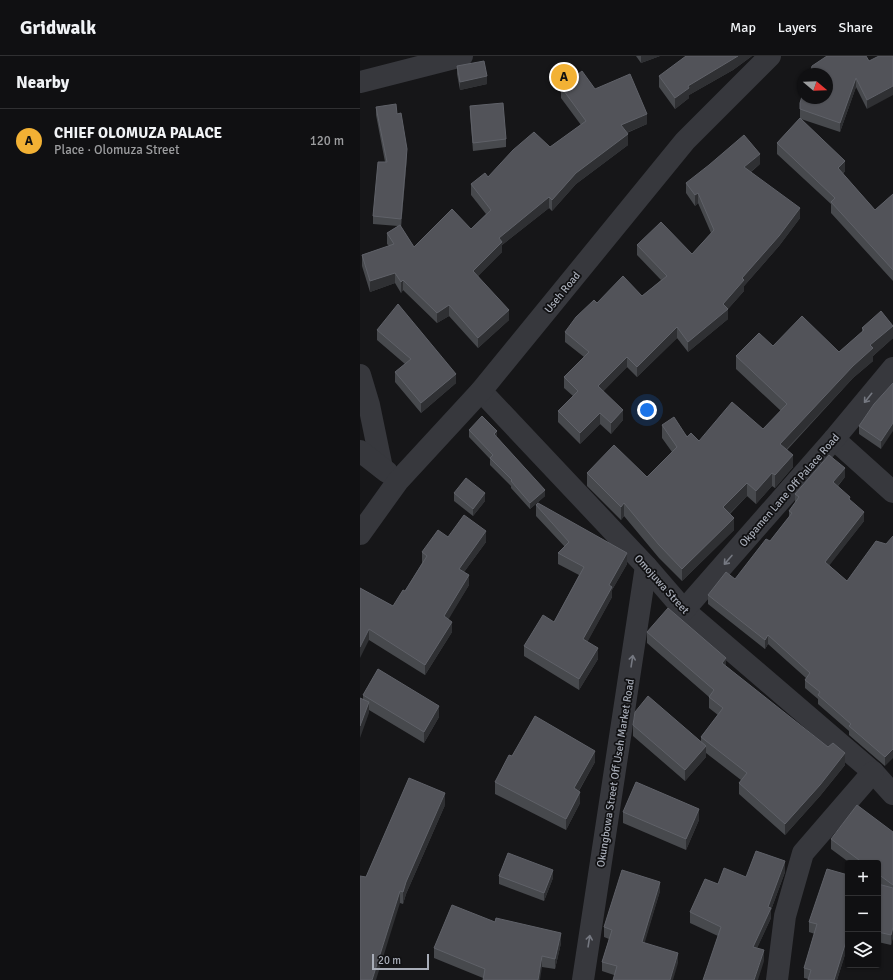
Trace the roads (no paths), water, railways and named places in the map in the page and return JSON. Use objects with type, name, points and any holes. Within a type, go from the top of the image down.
[{"type":"street","points":[[360,82],[462,56]]},
{"type":"street","name":"Useh Road","points":[[360,534],[390,475],[481,391],[685,141],[770,56]]},
{"type":"street","name":"Okpamen Lane Off Palace Road","points":[[684,610],[834,439],[893,368]]},
{"type":"street","points":[[360,375],[390,475]]},
{"type":"street","name":"Omojuwa Street","points":[[481,391],[646,566],[684,610],[873,772],[893,794]]},
{"type":"street","points":[[834,439],[893,492]]},
{"type":"street","points":[[360,451],[390,475]]},
{"type":"street","name":"Okungbowa Street Off Useh Market Road","points":[[583,980],[646,566]]},
{"type":"street","points":[[777,980],[785,916],[803,853],[873,772]]},
{"type":"place","name":"CHIEF OLOMUZA PALACE","points":[[564,77]]}]
